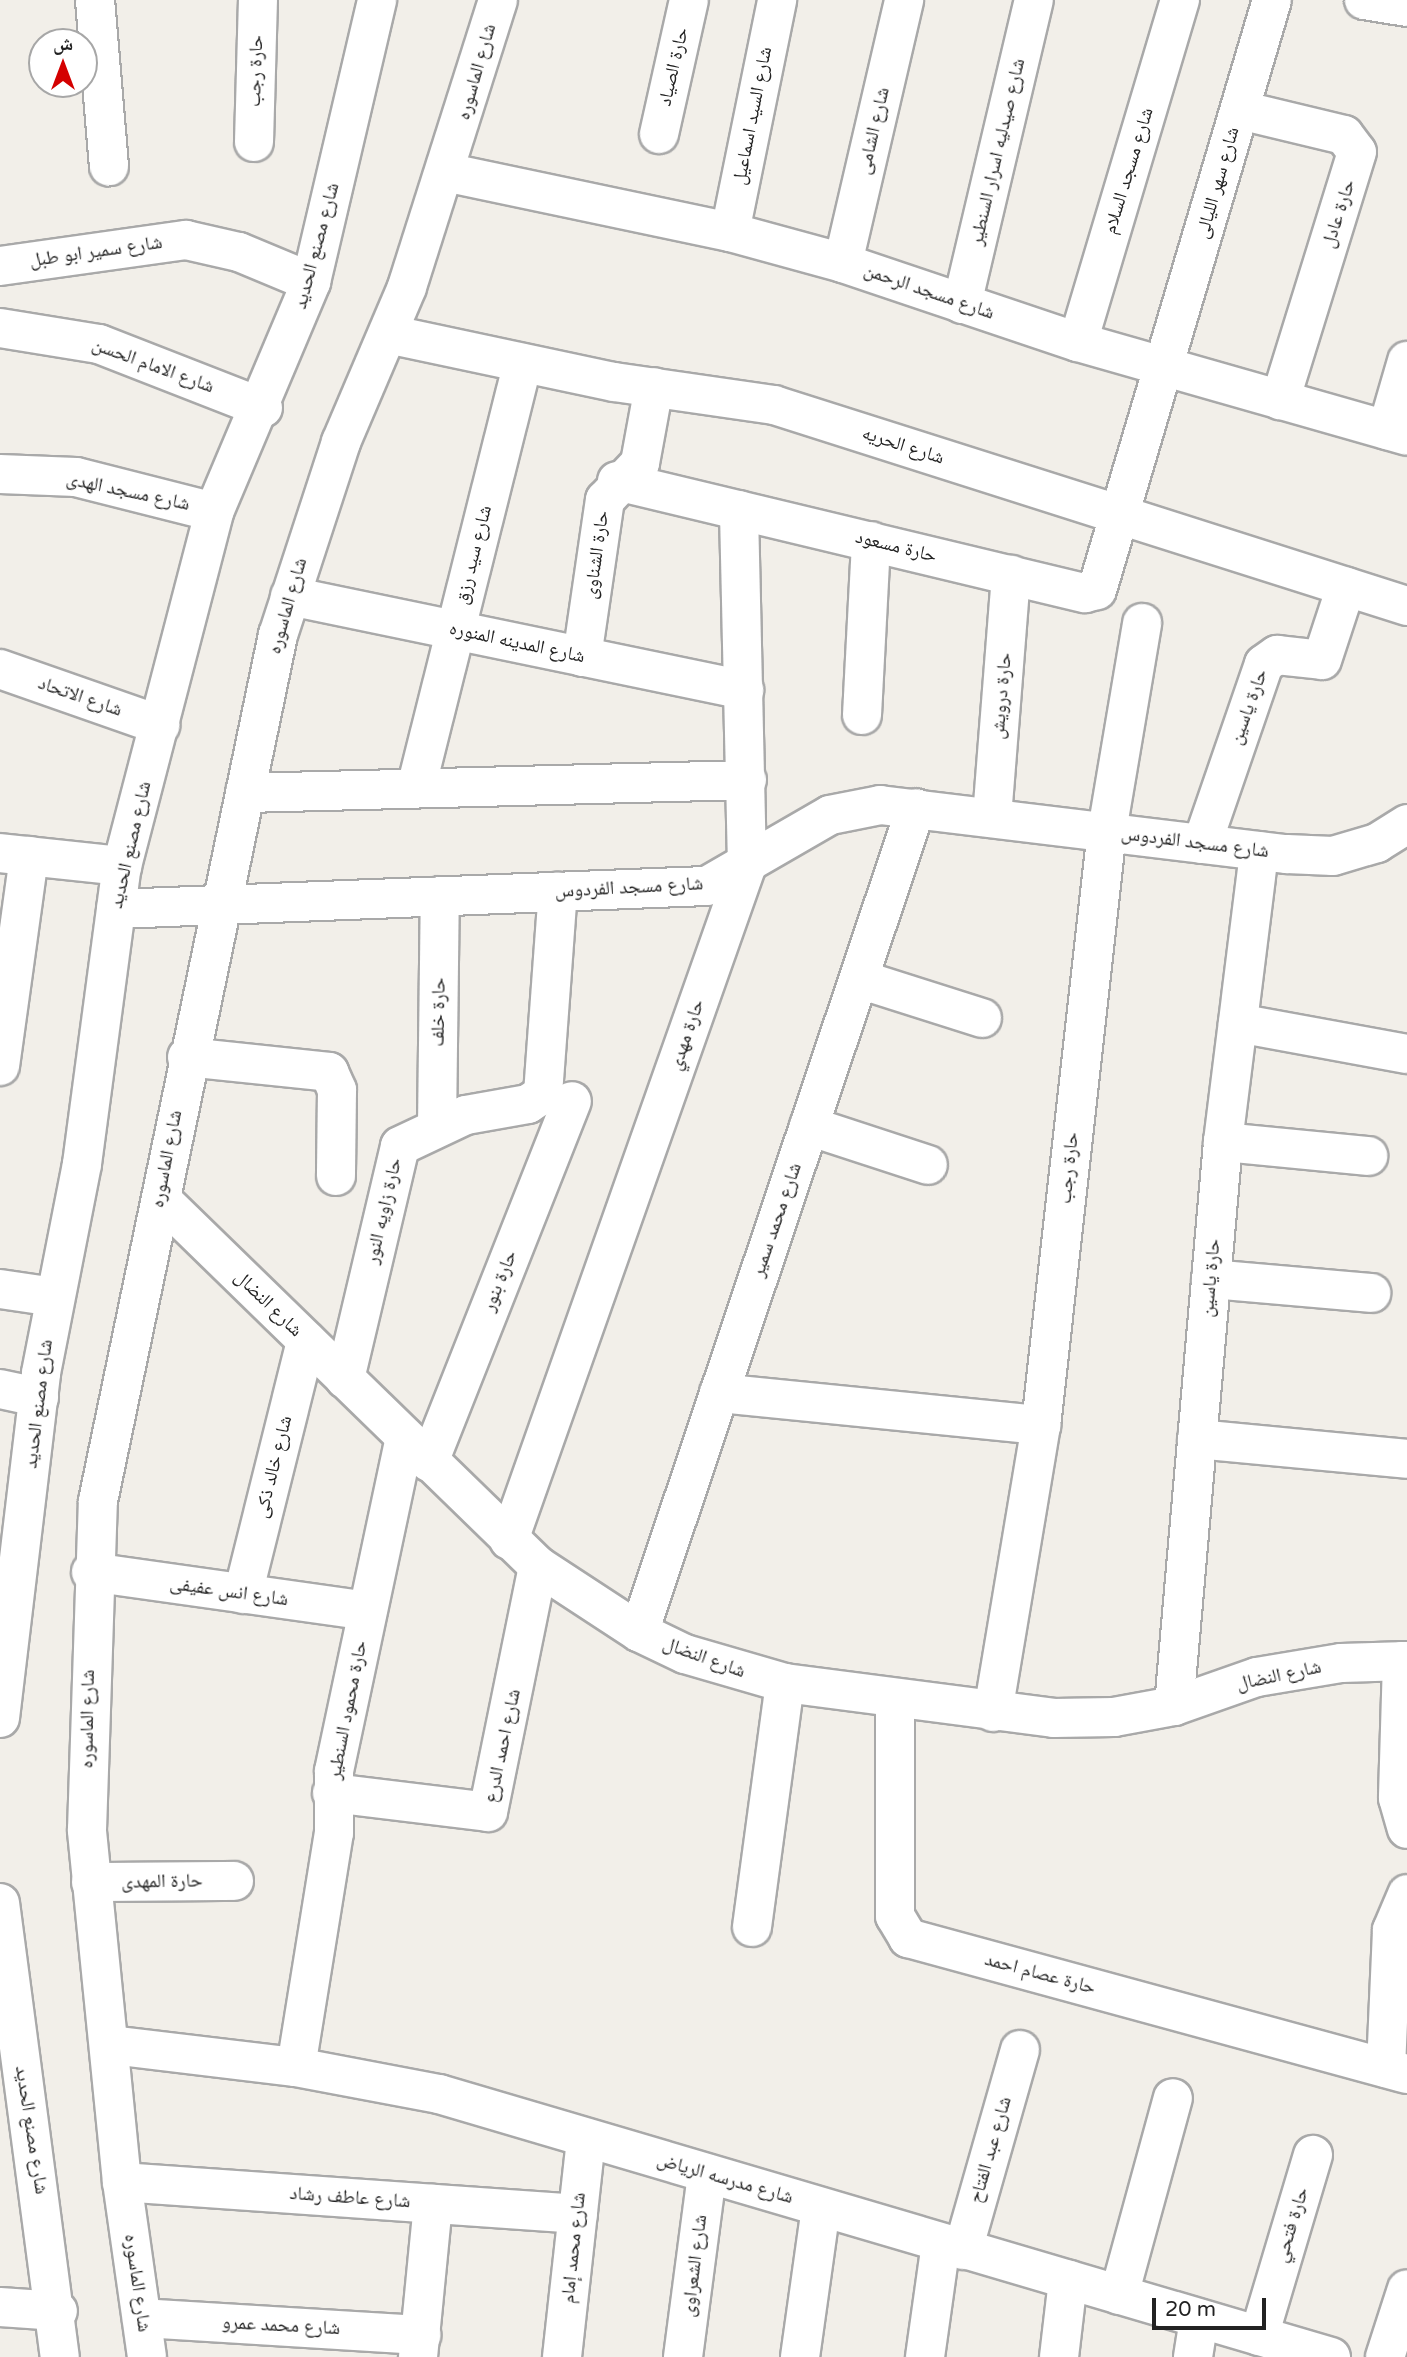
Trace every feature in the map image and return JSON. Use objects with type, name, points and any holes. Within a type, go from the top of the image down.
[{"type":"street","points":[[95,0],[109,166]]},
{"type":"street","name":"حارة رجب","points":[[254,142],[258,0]]},
{"type":"street","name":"شارع مصنع الحديد","points":[[1,1702],[11,1540],[39,1397],[54,1297],[82,1164],[122,866],[214,512],[263,408],[311,282],[377,0]]},
{"type":"street","name":"شارع الماسوره","points":[[148,2357],[122,2182],[111,2045],[91,1882],[91,1572],[116,1394],[161,1199],[218,905],[290,596],[341,442],[388,334],[445,172],[498,0]]},
{"type":"street","name":"حارة الصياد","points":[[659,134],[689,0]]},
{"type":"street","name":"شارع السيد اسماعيل","points":[[730,232],[777,0]]},
{"type":"street","name":"شارع الشامى","points":[[844,263],[904,0]]},
{"type":"street","name":"شارع صيدليه اسرار السنطير","points":[[962,304],[1034,0]]},
{"type":"street","name":"شارع مسجد السلام","points":[[1078,342],[1180,0]]},
{"type":"street","name":"شارع سهر الليالى","points":[[1121,515],[1272,0]]},
{"type":"street","points":[[1364,0],[1407,8]]},
{"type":"street","name":"حارة عادل","points":[[1240,110],[1343,135],[1357,152],[1280,400]]},
{"type":"street","name":"شارع مسجد الرحمن","points":[[445,172],[730,232],[844,263],[1078,342],[1397,433]]},
{"type":"street","name":"شارع سمير ابو طبل","points":[[0,266],[186,240],[239,252],[311,282]]},
{"type":"street","name":"شارع الامام الحسن","points":[[0,328],[99,344],[263,408]]},
{"type":"street","name":"شارع الحريه","points":[[388,334],[523,363],[774,405],[1407,606]]},
{"type":"street","points":[[1397,433],[1407,361]]},
{"type":"street","name":"شارع سيد رزق","points":[[416,788],[523,363]]},
{"type":"street","name":"حارة الشناوى","points":[[582,657],[605,500],[617,481],[640,463],[654,387]]},
{"type":"street","name":"شارع مسجد الهدى","points":[[0,474],[76,477],[214,512]]},
{"type":"street","name":"حارة مسعود","points":[[617,481],[1012,575],[1097,590],[1121,515]]},
{"type":"street","name":"حارة مهدي","points":[[509,1540],[747,864],[739,510]]},
{"type":"street","points":[[862,715],[871,541]]},
{"type":"street","name":"حارة درويش","points":[[992,817],[1012,575]]},
{"type":"street","name":"حارة ياسين","points":[[1202,844],[1260,670],[1277,655],[1322,660],[1346,587]]},
{"type":"street","name":"شارع المدينه المنوره","points":[[290,596],[744,690]]},
{"type":"street","name":"حارة رجب","points":[[993,1712],[1041,1425],[1107,831],[1142,622]]},
{"type":"street","name":"شارع الاتحاد","points":[[0,669],[160,725]]},
{"type":"street","points":[[246,793],[747,780]]},
{"type":"street","name":"شارع مسجد الفردوس","points":[[116,909],[707,886],[830,815],[880,805],[1259,851],[1333,856],[1377,843],[1407,824]]},
{"type":"street","name":"شارع محمد سمير","points":[[639,1632],[916,808]]},
{"type":"street","name":"حارة ياسين","points":[[1174,1706],[1223,1142],[1259,851]]},
{"type":"street","points":[[0,1066],[14,854],[122,866]]},
{"type":"street","name":"حارة زاويه النور","points":[[345,1379],[396,1154],[406,1140],[438,1127],[528,1104],[543,1094],[558,892]]},
{"type":"street","name":"حارة خلف","points":[[438,1127],[440,896]]},
{"type":"street","points":[[859,979],[982,1018]]},
{"type":"street","points":[[1238,1023],[1407,1054]]},
{"type":"street","points":[[187,1057],[329,1072],[337,1090],[336,1176]]},
{"type":"street","name":"حارة بنور","points":[[417,1450],[572,1101]]},
{"type":"street","points":[[809,1126],[928,1164]]},
{"type":"street","points":[[1223,1142],[1368,1156]]},
{"type":"street","name":"شارع النضال","points":[[161,1199],[538,1566],[639,1632],[735,1672],[785,1683],[993,1712],[1114,1717],[1174,1706],[1257,1677],[1404,1661]]},
{"type":"street","points":[[1211,1279],[1371,1293]]},
{"type":"street","points":[[0,1289],[54,1297]]},
{"type":"street","name":"شارع خالد ذكى","points":[[243,1594],[306,1341]]},
{"type":"street","points":[[0,1389],[39,1397]]},
{"type":"street","points":[[719,1393],[1041,1425]]},
{"type":"street","points":[[1197,1439],[1407,1459]]},
{"type":"street","name":"حارة محمود السنطير","points":[[296,2067],[334,1833],[332,1793],[368,1611],[417,1450]]},
{"type":"street","name":"شارع احمد الدرع","points":[[332,1793],[488,1812],[538,1566]]},
{"type":"street","name":"شارع انس عفيفى","points":[[91,1572],[368,1611]]},
{"type":"street","points":[[1404,1661],[1398,1798],[1407,1829]]},
{"type":"street","points":[[752,1927],[785,1683]]},
{"type":"street","name":"حارة عصام احمد","points":[[895,1700],[895,1916],[908,1938],[1397,2071]]},
{"type":"street","name":"حارة المهدى","points":[[91,1882],[234,1881]]},
{"type":"street","points":[[1397,2071],[1392,1930],[1407,1894]]},
{"type":"street","name":"شارع مصنع الحديد","points":[[0,1904],[12,2088],[58,2311],[60,2357]]},
{"type":"street","name":"شارع مدرسه الرياض","points":[[111,2045],[296,2067],[439,2094],[1331,2357]]},
{"type":"street","name":"شارع عبد الفتاح","points":[[925,2357],[952,2246],[1020,2050]]},
{"type":"street","points":[[1119,2295],[1173,2098]]},
{"type":"street","name":"شارع محمد إمام","points":[[562,2357],[586,2138]]},
{"type":"street","name":"حارة فتحي","points":[[1259,2336],[1313,2155]]},
{"type":"street","name":"شارع الشعراوى","points":[[683,2357],[707,2174]]},
{"type":"street","name":"شارع عاطف رشاد","points":[[122,2182],[578,2214]]},
{"type":"street","points":[[419,2346],[433,2204]]},
{"type":"street","points":[[800,2357],[821,2207]]},
{"type":"street","points":[[1059,2357],[1068,2280]]},
{"type":"street","points":[[1385,2357],[1407,2289]]},
{"type":"street","points":[[0,2308],[58,2311]]},
{"type":"street","name":"شارع محمد عمرو","points":[[142,2318],[419,2346]]},
{"type":"street","points":[[1193,2357],[1199,2318]]}]
